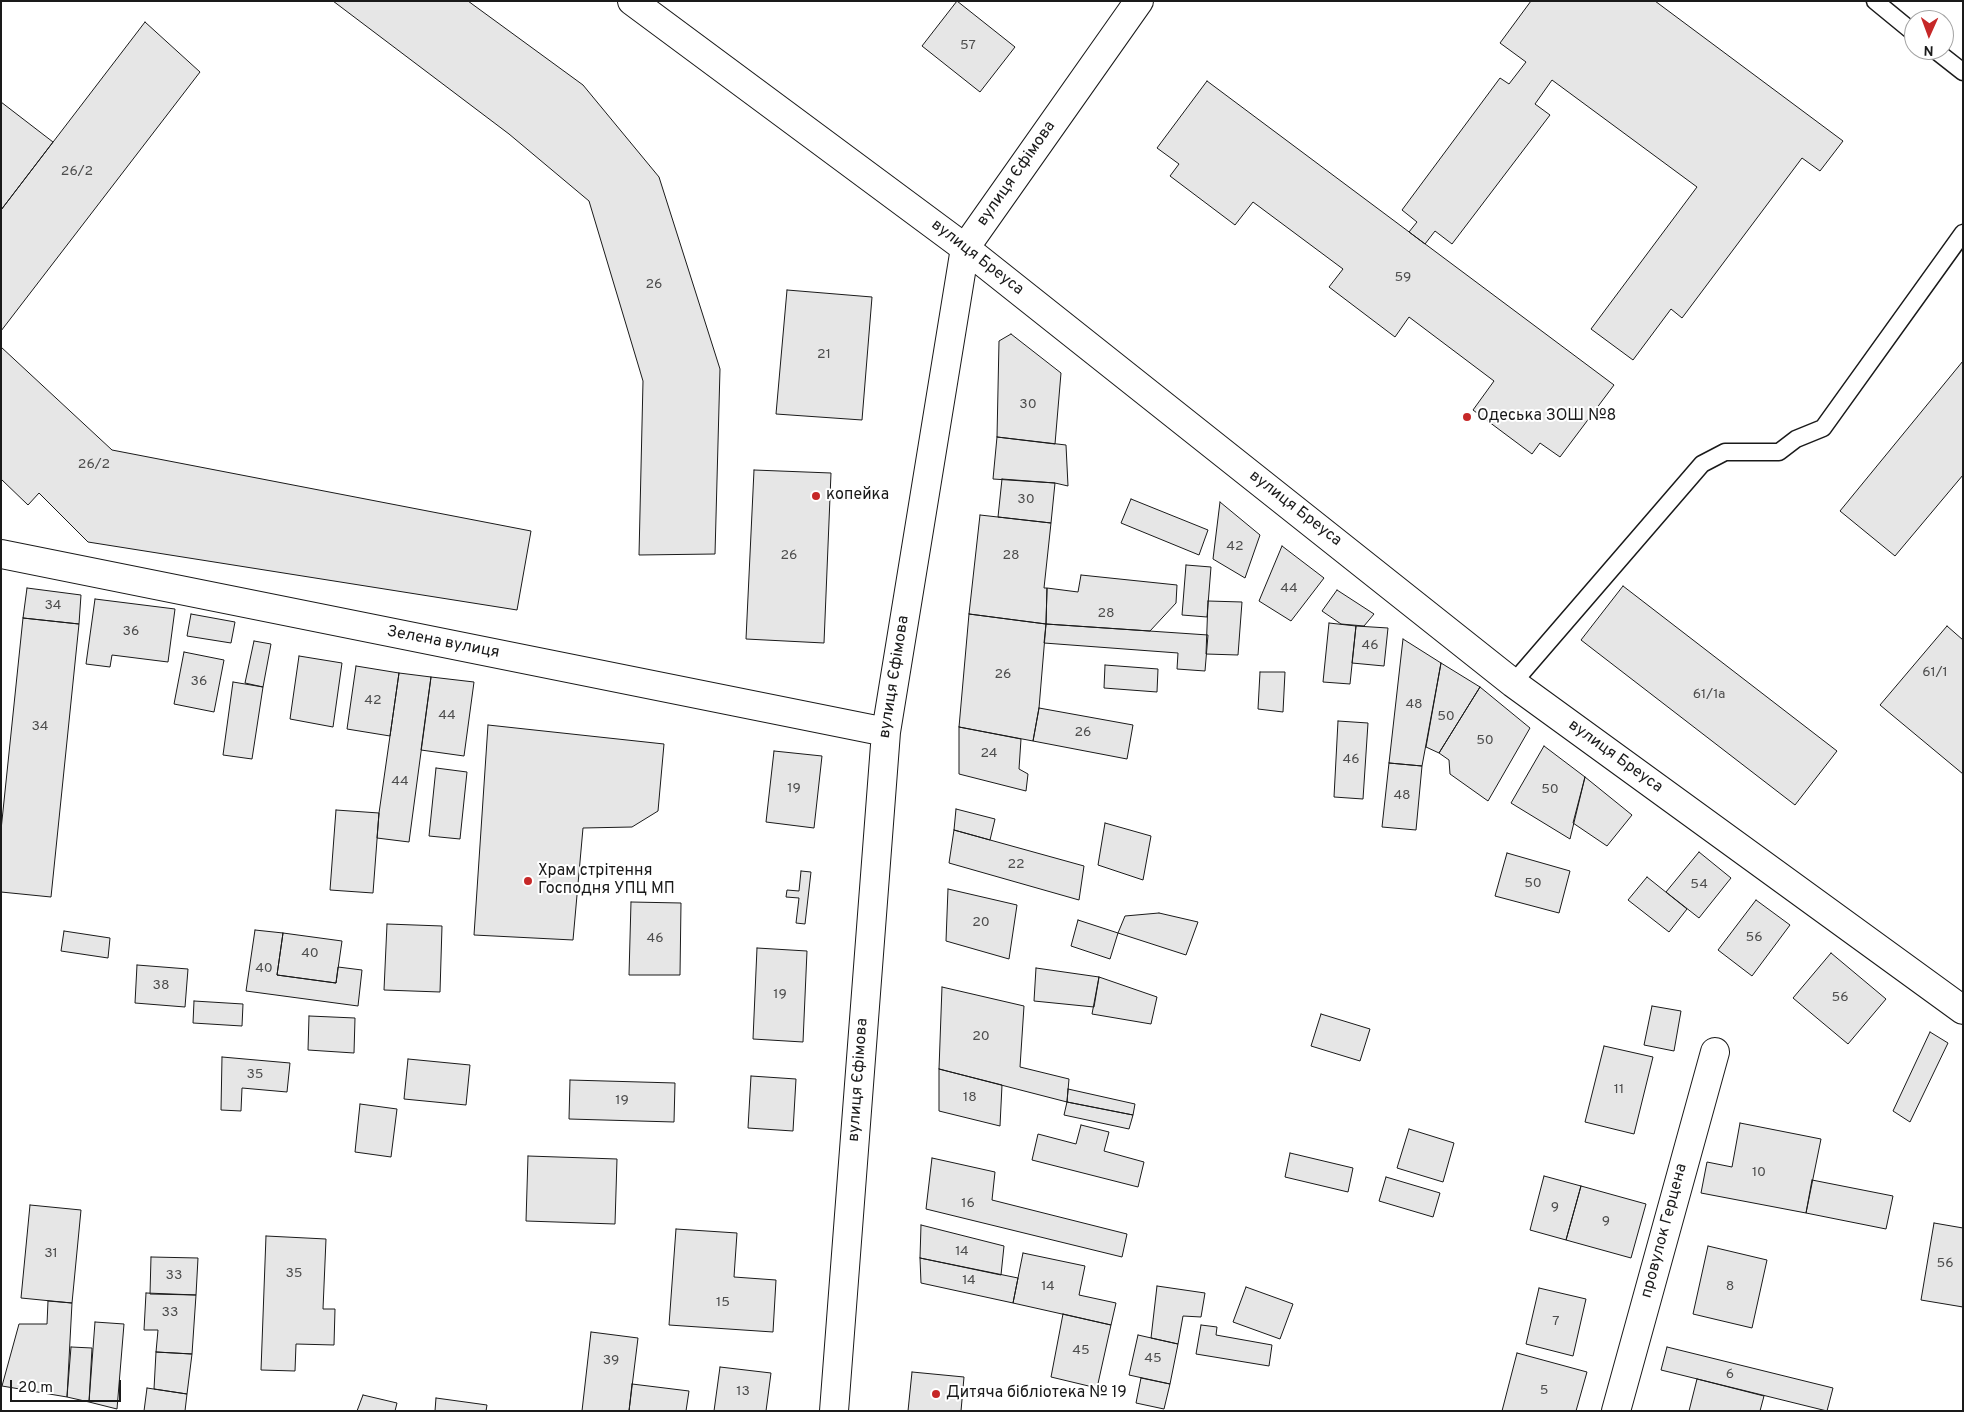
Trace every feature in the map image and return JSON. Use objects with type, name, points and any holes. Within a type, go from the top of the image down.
[{"type":"street","name":"вулиця Бреуса","points":[[632,1],[965,248],[1513,683],[1963,1010]]},
{"type":"street","name":"вулиця Єфімова","points":[[834,1411],[886,732],[965,248],[1139,1]]},
{"type":"street","name":"Зелена вулиця","points":[[1,554],[886,732]]},
{"type":"street","name":"провулок Герцена","points":[[1616,1411],[1715,1052]]},
{"type":"lane","points":[[1875,1],[1904,25]]},
{"type":"lane","points":[[1948,60],[1963,72]]},
{"type":"lane","points":[[1513,683],[1702,464],[1725,452],[1779,452],[1796,439],[1823,428],[1963,232]]},
{"type":"building","points":[[333,1],[468,1],[583,85],[659,177],[720,369],[715,554],[639,555],[643,381],[589,201],[509,134]]},
{"type":"building","points":[[957,1],[1015,47],[980,92],[922,46]]},
{"type":"building","points":[[1531,1],[1655,1],[1843,141],[1820,171],[1802,158],[1682,318],[1671,309],[1633,360],[1591,329],[1697,187],[1552,80],[1535,104],[1550,115],[1452,244],[1435,231],[1425,244],[1409,232],[1417,222],[1402,210],[1500,78],[1509,84],[1526,62],[1500,43]]},
{"type":"building","points":[[145,22],[200,72],[1,331],[1,210]]},
{"type":"building","points":[[1207,81],[1614,385],[1560,457],[1540,443],[1532,454],[1473,410],[1494,381],[1409,317],[1395,337],[1329,287],[1343,269],[1253,202],[1235,225],[1170,176],[1179,164],[1157,148]]},
{"type":"building","points":[[1,102],[53,142],[1,210]]},
{"type":"building","points":[[787,290],[872,297],[862,420],[776,414]]},
{"type":"building","points":[[1011,334],[1061,373],[1055,444],[997,437],[999,341]]},
{"type":"building","points":[[1,347],[112,450],[531,531],[517,610],[88,542],[39,493],[28,505],[1,479]]},
{"type":"building","points":[[1963,361],[1963,475],[1895,556],[1840,511]]},
{"type":"building","points":[[997,437],[1066,445],[1068,486],[1055,483],[993,479]]},
{"type":"building","points":[[754,470],[831,473],[824,643],[746,639]]},
{"type":"building","points":[[1002,479],[1055,483],[1051,523],[998,517]]},
{"type":"building","points":[[1131,499],[1208,530],[1199,555],[1121,523]]},
{"type":"building","points":[[1220,502],[1260,535],[1245,578],[1213,559]]},
{"type":"building","points":[[980,515],[1051,523],[1044,588],[1047,588],[1046,624],[969,614]]},
{"type":"building","points":[[1282,546],[1324,578],[1291,621],[1259,601]]},
{"type":"building","points":[[1186,565],[1211,567],[1207,617],[1182,615]]},
{"type":"building","points":[[1081,575],[1177,585],[1176,603],[1150,631],[1046,624],[1047,588],[1078,592]]},
{"type":"building","points":[[1623,586],[1837,751],[1795,805],[1581,640]]},
{"type":"building","points":[[27,588],[81,595],[79,624],[23,618]]},
{"type":"building","points":[[1337,590],[1374,614],[1364,626],[1341,624],[1322,611]]},
{"type":"building","points":[[95,599],[175,609],[168,662],[112,655],[110,667],[86,664]]},
{"type":"building","points":[[1208,601],[1242,602],[1238,655],[1206,654]]},
{"type":"building","points":[[191,614],[235,622],[231,643],[187,636]]},
{"type":"building","points":[[969,614],[1046,624],[1039,708],[1033,741],[959,727]]},
{"type":"building","points":[[23,618],[79,624],[51,897],[1,892],[1,830]]},
{"type":"building","points":[[1329,623],[1356,626],[1350,684],[1323,682]]},
{"type":"building","points":[[1046,624],[1208,635],[1205,671],[1177,669],[1178,653],[1044,643]]},
{"type":"building","points":[[1356,626],[1388,628],[1384,666],[1352,663]]},
{"type":"building","points":[[1947,626],[1963,640],[1963,774],[1880,705]]},
{"type":"building","points":[[1403,639],[1441,663],[1422,766],[1389,763]]},
{"type":"building","points":[[254,641],[271,644],[263,687],[245,683]]},
{"type":"building","points":[[184,652],[224,660],[214,712],[174,704]]},
{"type":"building","points":[[299,656],[342,663],[333,727],[290,719]]},
{"type":"building","points":[[1441,663],[1480,687],[1439,753],[1426,747]]},
{"type":"building","points":[[1105,665],[1158,669],[1157,692],[1104,688]]},
{"type":"building","points":[[356,666],[399,673],[390,736],[347,729]]},
{"type":"building","points":[[1260,672],[1285,672],[1283,712],[1258,709]]},
{"type":"building","points":[[399,673],[431,677],[409,842],[377,838]]},
{"type":"building","points":[[431,677],[474,682],[464,756],[421,750]]},
{"type":"building","points":[[233,682],[263,687],[252,759],[223,755]]},
{"type":"building","points":[[1480,687],[1530,728],[1488,801],[1450,774],[1449,760],[1439,753]]},
{"type":"building","points":[[1039,708],[1133,725],[1127,759],[1033,741]]},
{"type":"building","points":[[1338,721],[1368,723],[1363,799],[1334,797]]},
{"type":"building","name":"Храм стрітення Господня УПЦ МП","points":[[488,725],[664,744],[658,811],[632,827],[583,828],[573,940],[474,935]]},
{"type":"building","points":[[959,727],[1021,739],[1019,769],[1028,774],[1026,791],[959,774]]},
{"type":"building","points":[[1544,746],[1585,777],[1570,839],[1511,803]]},
{"type":"building","points":[[774,751],[822,756],[814,828],[766,822]]},
{"type":"building","points":[[1389,763],[1422,766],[1416,830],[1382,827]]},
{"type":"building","points":[[436,768],[467,772],[460,839],[429,836]]},
{"type":"building","points":[[1585,777],[1632,815],[1607,846],[1573,823]]},
{"type":"building","points":[[956,809],[995,819],[990,840],[954,830]]},
{"type":"building","points":[[336,810],[379,813],[373,893],[330,890]]},
{"type":"building","points":[[1105,823],[1151,836],[1143,880],[1098,865]]},
{"type":"building","points":[[954,830],[1084,866],[1079,900],[949,863]]},
{"type":"building","points":[[1699,852],[1731,878],[1699,918],[1666,892]]},
{"type":"building","points":[[1507,853],[1570,871],[1559,913],[1495,896]]},
{"type":"building","points":[[801,871],[811,872],[805,924],[796,923],[799,898],[786,897],[787,890],[799,891]]},
{"type":"building","points":[[1647,877],[1687,909],[1669,932],[1628,900]]},
{"type":"building","points":[[948,889],[1017,905],[1009,959],[946,941]]},
{"type":"building","points":[[1756,900],[1790,925],[1752,976],[1718,950]]},
{"type":"building","points":[[631,902],[681,903],[680,975],[629,975]]},
{"type":"building","points":[[1159,913],[1198,922],[1186,955],[1118,933],[1125,916]]},
{"type":"building","points":[[1078,920],[1118,933],[1110,959],[1071,946]]},
{"type":"building","points":[[387,924],[442,926],[440,992],[384,990]]},
{"type":"building","points":[[255,930],[283,933],[277,975],[336,983],[338,967],[362,970],[358,1006],[246,991]]},
{"type":"building","points":[[64,931],[110,938],[108,958],[61,951]]},
{"type":"building","points":[[283,933],[342,941],[336,983],[277,975]]},
{"type":"building","points":[[757,948],[807,951],[803,1042],[753,1039]]},
{"type":"building","points":[[1831,953],[1886,999],[1848,1044],[1793,998]]},
{"type":"building","points":[[137,965],[188,969],[185,1007],[135,1003]]},
{"type":"building","points":[[1036,968],[1099,977],[1094,1007],[1034,1001]]},
{"type":"building","points":[[1099,977],[1157,997],[1151,1024],[1092,1014]]},
{"type":"building","points":[[942,987],[1024,1006],[1020,1067],[1069,1079],[1067,1102],[939,1069]]},
{"type":"building","points":[[194,1001],[243,1004],[242,1026],[193,1023]]},
{"type":"building","points":[[1652,1006],[1681,1011],[1674,1051],[1644,1045]]},
{"type":"building","points":[[1321,1014],[1370,1029],[1360,1061],[1311,1046]]},
{"type":"building","points":[[309,1016],[355,1018],[354,1053],[308,1050]]},
{"type":"building","points":[[1930,1032],[1948,1043],[1910,1122],[1893,1111]]},
{"type":"building","points":[[1604,1046],[1653,1057],[1634,1134],[1585,1122]]},
{"type":"building","points":[[222,1057],[290,1063],[287,1092],[242,1088],[241,1111],[221,1110]]},
{"type":"building","points":[[408,1059],[470,1065],[466,1105],[404,1099]]},
{"type":"building","points":[[939,1069],[1002,1085],[1000,1126],[939,1111]]},
{"type":"building","points":[[751,1076],[796,1079],[793,1131],[748,1128]]},
{"type":"building","points":[[570,1080],[675,1083],[674,1122],[569,1119]]},
{"type":"building","points":[[1068,1089],[1135,1104],[1133,1115],[1067,1102]]},
{"type":"building","points":[[1067,1102],[1133,1115],[1129,1129],[1064,1115]]},
{"type":"building","points":[[360,1104],[397,1109],[391,1157],[355,1152]]},
{"type":"building","points":[[1740,1123],[1821,1139],[1806,1213],[1701,1193],[1707,1162],[1732,1167]]},
{"type":"building","points":[[1081,1125],[1109,1132],[1104,1151],[1144,1162],[1138,1187],[1032,1160],[1038,1134],[1076,1144]]},
{"type":"building","points":[[1409,1129],[1454,1143],[1443,1182],[1397,1168]]},
{"type":"building","points":[[1290,1153],[1353,1168],[1348,1192],[1285,1177]]},
{"type":"building","points":[[528,1156],[617,1159],[615,1224],[526,1221]]},
{"type":"building","points":[[932,1158],[995,1172],[992,1200],[1127,1234],[1122,1257],[926,1209]]},
{"type":"building","points":[[1544,1176],[1581,1186],[1566,1240],[1530,1230]]},
{"type":"building","points":[[1386,1177],[1440,1193],[1433,1217],[1379,1201]]},
{"type":"building","points":[[1812,1180],[1893,1196],[1886,1229],[1806,1213]]},
{"type":"building","points":[[1581,1186],[1646,1204],[1631,1258],[1566,1240]]},
{"type":"building","points":[[30,1205],[81,1210],[72,1303],[21,1298]]},
{"type":"building","points":[[1934,1223],[1963,1228],[1963,1307],[1921,1300]]},
{"type":"building","points":[[921,1225],[1004,1246],[1001,1275],[920,1258]]},
{"type":"building","points":[[676,1229],[737,1233],[734,1277],[776,1280],[773,1332],[669,1325]]},
{"type":"building","points":[[266,1236],[326,1239],[323,1309],[335,1309],[334,1345],[296,1344],[295,1371],[261,1370]]},
{"type":"building","points":[[1708,1246],[1767,1260],[1752,1328],[1693,1314]]},
{"type":"building","points":[[1023,1253],[1085,1266],[1079,1295],[1116,1303],[1111,1325],[1013,1303]]},
{"type":"building","points":[[151,1257],[198,1258],[196,1295],[150,1294]]},
{"type":"building","points":[[920,1258],[1018,1278],[1013,1303],[921,1283]]},
{"type":"building","points":[[1157,1286],[1205,1293],[1201,1317],[1183,1316],[1178,1344],[1151,1338]]},
{"type":"building","points":[[1246,1287],[1293,1304],[1280,1339],[1233,1322]]},
{"type":"building","points":[[1539,1288],[1586,1299],[1573,1356],[1526,1344]]},
{"type":"building","points":[[146,1293],[196,1295],[192,1354],[156,1352],[158,1330],[144,1330]]},
{"type":"building","points":[[48,1301],[72,1303],[67,1397],[2,1386],[19,1324],[47,1324]]},
{"type":"building","points":[[1063,1314],[1111,1325],[1097,1388],[1051,1377]]},
{"type":"building","points":[[95,1322],[124,1324],[117,1409],[89,1402]]},
{"type":"building","points":[[1201,1325],[1217,1327],[1216,1335],[1272,1345],[1269,1366],[1196,1354]]},
{"type":"building","points":[[591,1332],[638,1338],[629,1411],[582,1411]]},
{"type":"building","points":[[1138,1335],[1178,1344],[1170,1384],[1129,1375]]},
{"type":"building","points":[[71,1347],[92,1348],[89,1402],[67,1397]]},
{"type":"building","points":[[1667,1347],[1833,1388],[1827,1411],[1661,1370]]},
{"type":"building","points":[[156,1352],[192,1354],[187,1394],[154,1389]]},
{"type":"building","points":[[1517,1353],[1587,1372],[1576,1411],[1502,1411]]},
{"type":"building","points":[[720,1367],[771,1373],[766,1411],[714,1411]]},
{"type":"building","name":"Дитяча бібліотека № 19","points":[[912,1372],[964,1377],[961,1411],[908,1411]]},
{"type":"building","points":[[1141,1378],[1170,1384],[1164,1409],[1136,1403]]},
{"type":"building","points":[[1697,1379],[1764,1396],[1760,1411],[1689,1411]]},
{"type":"building","points":[[632,1384],[689,1391],[686,1411],[629,1411]]},
{"type":"building","points":[[147,1388],[187,1394],[185,1411],[144,1411]]},
{"type":"building","points":[[363,1395],[397,1403],[395,1411],[357,1411]]},
{"type":"building","points":[[436,1398],[487,1405],[486,1411],[435,1411]]},
{"type":"place","name":"Одеська ЗОШ №8","points":[[1467,417]]},
{"type":"place","name":"копейка","points":[[816,496]]},
{"type":"place","name":"Храм стрітення Господня УПЦ МП","points":[[528,881]]},
{"type":"place","name":"Дитяча бібліотека № 19","points":[[936,1394]]}]
